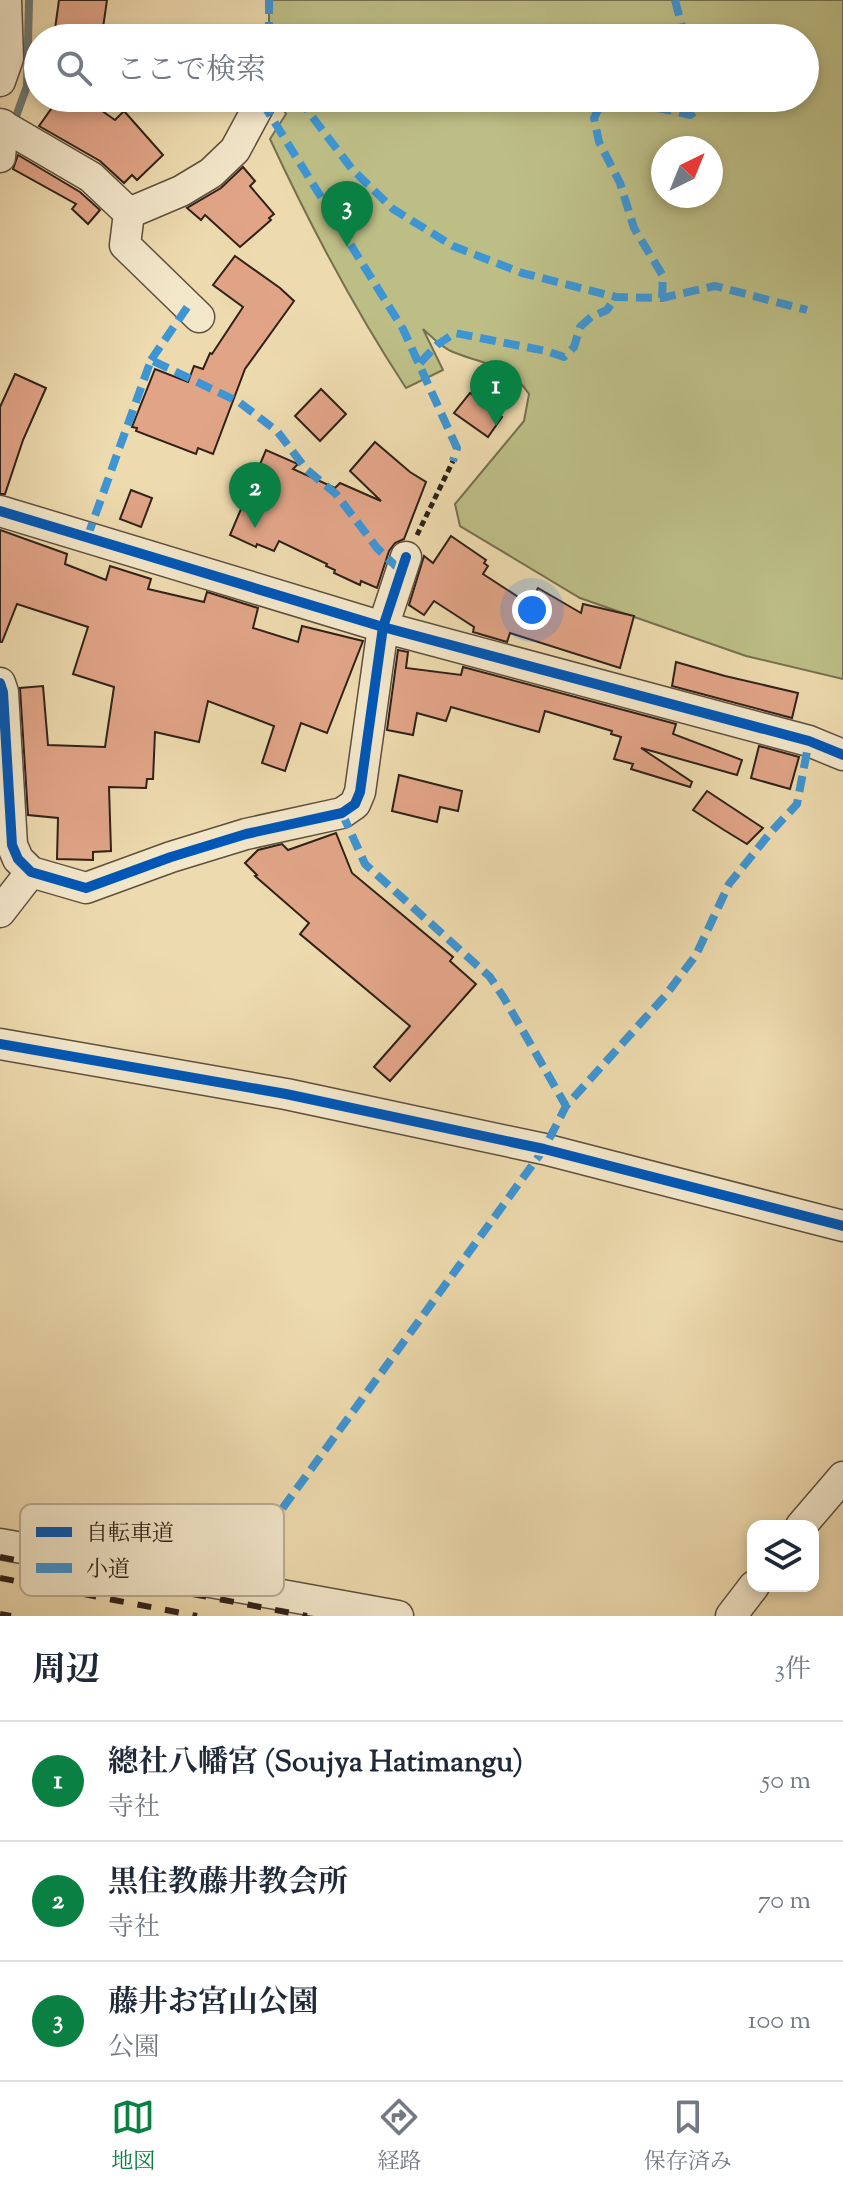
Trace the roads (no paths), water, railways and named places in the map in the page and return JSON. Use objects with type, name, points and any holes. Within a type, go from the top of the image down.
[{"type":"street","points":[[0,81],[8,58],[6,0]]},
{"type":"street","points":[[129,213],[181,191],[211,173],[235,150],[255,112]]},
{"type":"street","points":[[0,157],[1,124],[91,177],[129,213]]},
{"type":"street","points":[[129,213],[125,245],[199,317]]},
{"type":"street","points":[[0,511],[383,627],[809,741],[843,755]]},
{"type":"street","points":[[0,683],[12,845],[18,859],[31,872],[86,888],[246,834],[342,813],[355,804],[360,792],[383,627],[406,557]]},
{"type":"street","points":[[0,912],[31,872]]},
{"type":"street","points":[[0,1044],[286,1094],[544,1149],[843,1226]]},
{"type":"street","points":[[806,1520],[843,1477]]},
{"type":"street","points":[[0,1544],[20,1548]]},
{"type":"street","points":[[731,1616],[749,1592]]},
{"type":"street","points":[[284,1595],[398,1616]]},
{"type":"waterway","points":[[28,24],[29,1]]},
{"type":"waterway","points":[[14,122],[24,94]]},
{"type":"railway","points":[[0,1557],[20,1561]]},
{"type":"railway","points":[[0,1578],[20,1582]]},
{"type":"railway","points":[[93,1596],[197,1616]]},
{"type":"railway","points":[[203,1596],[307,1616]]},
{"type":"railway","points":[[0,1614],[11,1616]]},
{"type":"place","name":"藤井お宮山公園","points":[[347,247]]},
{"type":"place","name":"總社八幡宮 (Soujya Hatimangu)","points":[[496,426]]},
{"type":"place","name":"黒住教藤井教会所","points":[[255,528]]}]
